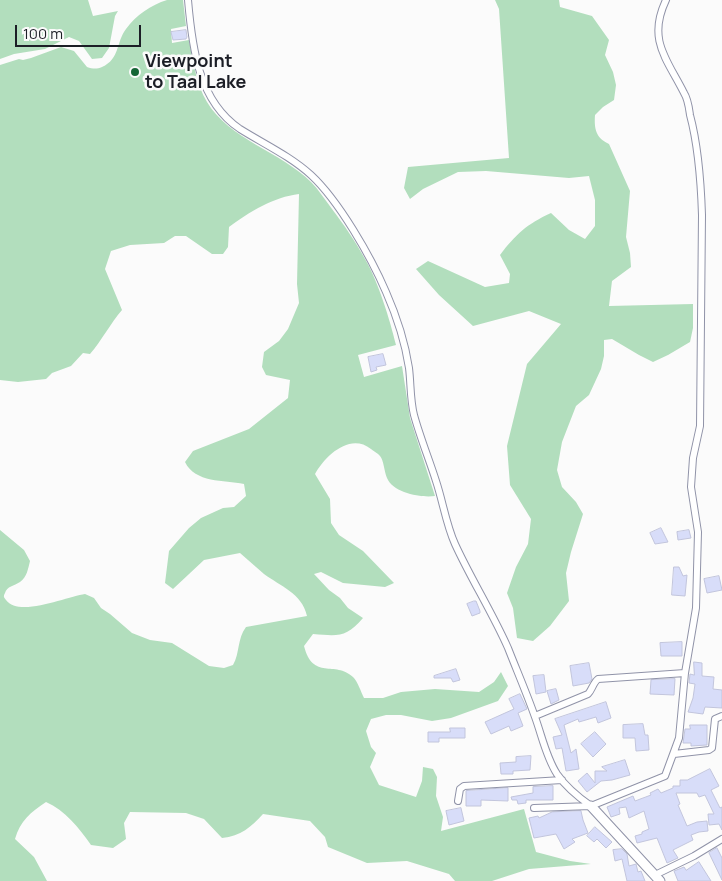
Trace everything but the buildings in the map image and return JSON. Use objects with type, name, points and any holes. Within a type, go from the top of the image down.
[{"type":"street","points":[[188,0],[197,58],[208,94],[215,106],[238,128],[291,160],[313,177],[352,230],[373,264],[393,308],[400,329],[408,368],[412,406],[448,525],[467,570],[504,639],[535,716],[551,763],[562,780],[591,806],[658,878],[722,839]]},
{"type":"street","points":[[534,808],[591,806],[665,776],[679,738],[685,673],[696,608],[698,532],[690,487],[693,458],[700,426],[702,215],[691,118],[685,94],[668,65],[658,38],[657,24],[666,0]]},
{"type":"street","points":[[535,716],[588,694],[592,690],[594,682],[598,679],[685,673]]},
{"type":"street","points":[[674,754],[709,750],[712,748],[714,719],[722,716]]},
{"type":"street","points":[[458,801],[460,789],[464,786],[562,780]]},
{"type":"green space","points":[[0,0],[88,0],[93,16],[118,11],[115,16],[109,48],[102,58],[92,59],[79,41],[69,37],[45,49],[14,54],[0,59]]},
{"type":"green space","points":[[167,0],[183,0],[186,26],[171,29],[172,43],[189,40],[200,88],[207,102],[217,115],[242,136],[299,171],[311,182],[358,246],[383,301],[396,345],[358,355],[364,377],[402,366],[410,418],[435,496],[415,495],[395,487],[387,478],[380,456],[363,444],[355,443],[339,448],[319,467],[315,474],[330,499],[331,523],[339,535],[363,551],[394,583],[385,587],[343,583],[321,572],[314,574],[348,608],[363,618],[352,629],[341,634],[313,634],[304,646],[308,657],[319,667],[346,672],[353,677],[364,698],[383,698],[401,692],[435,689],[479,692],[494,682],[501,672],[508,686],[498,701],[451,718],[432,721],[401,715],[386,715],[371,719],[366,731],[371,747],[376,753],[370,767],[379,785],[416,797],[422,781],[423,767],[433,769],[437,777],[436,796],[443,817],[441,831],[524,809],[536,852],[570,861],[591,864],[529,869],[492,881],[455,881],[449,874],[407,861],[367,863],[328,847],[325,837],[310,821],[263,814],[245,830],[222,838],[204,819],[186,813],[130,812],[124,823],[126,839],[113,848],[91,845],[65,815],[46,802],[27,818],[20,827],[15,839],[34,857],[47,881],[0,881],[0,530],[24,550],[30,561],[24,578],[7,589],[4,594],[6,600],[12,605],[32,607],[85,594],[94,598],[101,608],[132,633],[150,640],[172,643],[209,666],[224,668],[233,665],[241,636],[246,627],[307,616],[300,601],[295,596],[264,574],[240,553],[204,560],[173,589],[165,583],[169,551],[189,528],[201,518],[223,508],[234,507],[246,496],[244,484],[203,477],[190,469],[185,462],[193,451],[249,429],[288,398],[290,380],[266,375],[262,367],[264,352],[279,341],[288,329],[299,303],[297,284],[299,194],[280,198],[262,206],[229,227],[228,247],[223,254],[212,254],[186,236],[175,236],[164,243],[130,245],[111,251],[105,269],[122,310],[90,354],[83,353],[71,366],[52,373],[46,379],[18,382],[0,380],[0,65],[19,59],[31,58],[61,47],[74,51],[87,67],[95,69],[102,67],[112,60],[123,34],[134,19],[155,5]]},
{"type":"green space","points":[[495,0],[559,0],[560,7],[592,16],[609,40],[605,55],[613,72],[616,85],[614,100],[595,115],[595,125],[601,139],[609,144],[630,191],[626,237],[631,267],[612,281],[609,306],[693,304],[693,328],[690,342],[653,362],[612,339],[604,340],[604,356],[601,369],[589,395],[576,406],[562,442],[557,470],[562,487],[576,502],[583,514],[566,573],[569,601],[550,626],[533,641],[517,638],[513,608],[507,593],[516,567],[528,544],[531,519],[510,485],[507,446],[527,364],[561,324],[529,311],[473,326],[439,295],[416,269],[428,261],[485,287],[509,283],[510,274],[500,255],[517,235],[535,221],[551,213],[569,230],[585,239],[595,226],[595,200],[589,176],[569,178],[486,171],[458,172],[423,189],[410,199],[404,188],[408,167],[509,158],[499,9]]},
{"type":"place","name":"Viewpoint to Taal Lake","points":[[135,72]]}]
